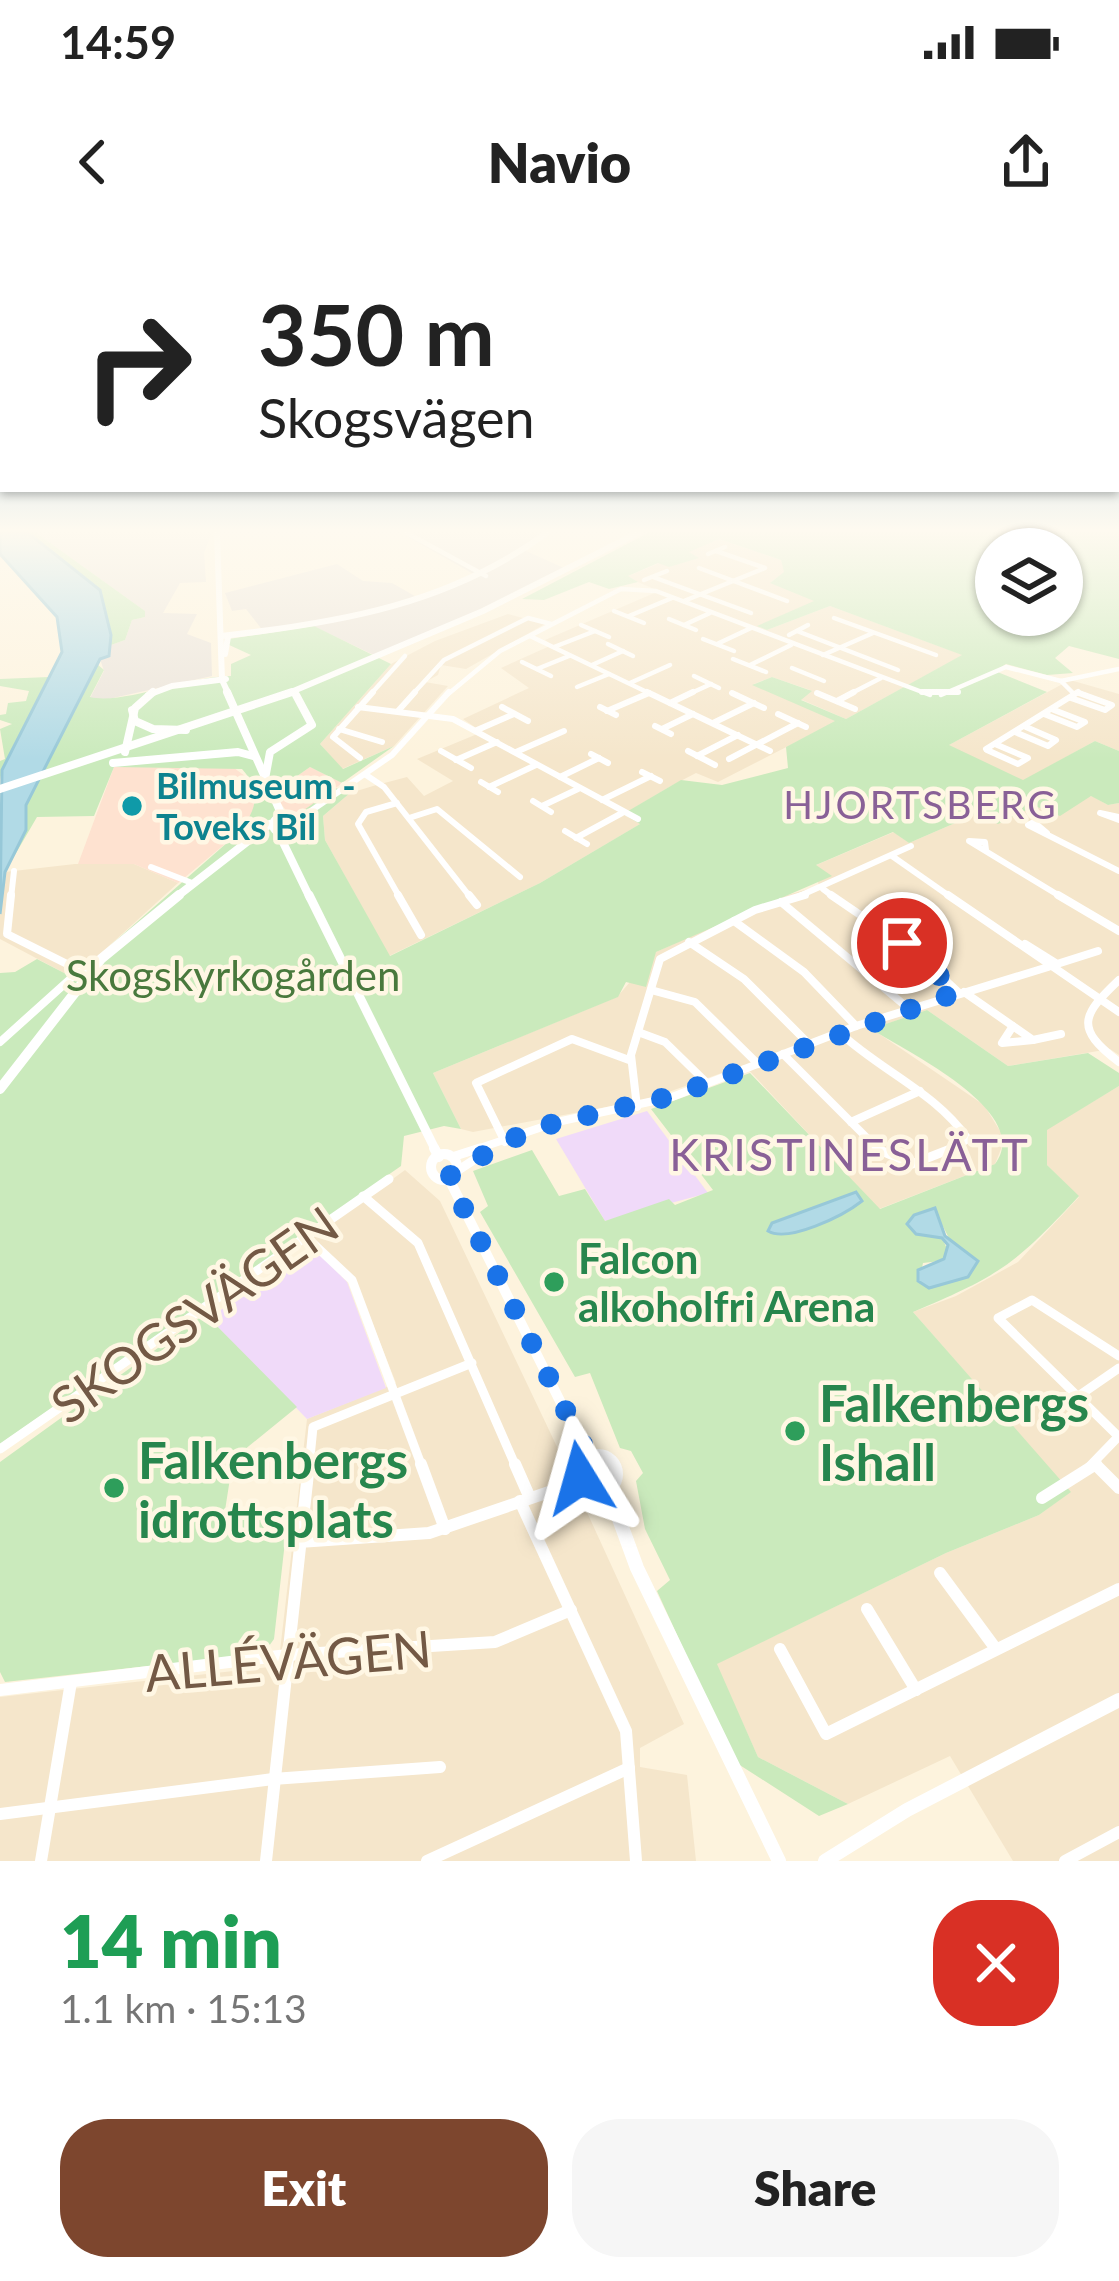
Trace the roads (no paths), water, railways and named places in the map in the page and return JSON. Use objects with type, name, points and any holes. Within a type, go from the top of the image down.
[{"type":"main road","points":[[0,1089],[82,973],[248,838],[280,825],[225,680],[220,608]]},
{"type":"main road","points":[[0,790],[296,695],[494,608]]},
{"type":"main road","points":[[221,640],[225,680]]},
{"type":"main road","points":[[132,708],[157,692],[225,680]]},
{"type":"main road","points":[[264,782],[270,752],[312,722],[296,695]]},
{"type":"main road","points":[[132,708],[138,724],[159,730],[225,721]]},
{"type":"main road","points":[[105,759],[128,749],[132,708]]},
{"type":"main road","points":[[54,774],[290,740]]},
{"type":"street","points":[[221,640],[391,608]]},
{"type":"street","points":[[439,1156],[280,825],[309,815],[392,755],[455,686],[500,651],[583,608]]},
{"type":"street","points":[[629,616],[648,608]]},
{"type":"street","points":[[698,608],[881,678],[943,696],[1006,667],[1057,679],[1119,669]]},
{"type":"street","points":[[736,608],[751,613]]},
{"type":"street","points":[[614,611],[644,622]]},
{"type":"street","points":[[684,625],[712,613]]},
{"type":"street","points":[[825,622],[837,616],[936,655]]},
{"type":"street","points":[[397,712],[440,663],[528,618],[550,624]]},
{"type":"street","points":[[669,619],[696,630]]},
{"type":"street","points":[[581,625],[633,656]]},
{"type":"street","points":[[808,625],[793,633],[898,670]]},
{"type":"street","points":[[717,644],[751,628]]},
{"type":"street","points":[[554,647],[595,631]]},
{"type":"street","points":[[823,656],[874,632]]},
{"type":"street","points":[[225,654],[225,640],[233,635]]},
{"type":"street","points":[[528,635],[770,751]]},
{"type":"street","points":[[703,639],[766,672]]},
{"type":"street","points":[[476,643],[500,651]]},
{"type":"street","points":[[750,665],[793,644]]},
{"type":"street","points":[[591,665],[623,651]]},
{"type":"street","points":[[537,669],[571,655]]},
{"type":"street","points":[[360,758],[333,737],[406,656]]},
{"type":"street","points":[[809,675],[836,660]]},
{"type":"street","points":[[660,661],[681,670]]},
{"type":"street","points":[[522,662],[551,676]]},
{"type":"street","points":[[630,683],[670,665]]},
{"type":"street","points":[[792,668],[824,681]]},
{"type":"street","points":[[577,687],[609,674]]},
{"type":"street","points":[[670,703],[715,686],[694,676]]},
{"type":"street","points":[[837,701],[881,678]]},
{"type":"street","points":[[994,744],[1028,758],[1018,764],[986,749],[994,744],[1015,732],[1075,695],[1112,705],[1105,710],[1075,695],[1057,679]]},
{"type":"street","points":[[616,715],[604,709],[649,693]]},
{"type":"street","points":[[732,693],[764,708]]},
{"type":"street","points":[[817,693],[855,709]]},
{"type":"street","points":[[713,723],[754,703]]},
{"type":"street","points":[[358,707],[428,716],[476,730],[638,819]]},
{"type":"street","points":[[502,707],[528,721]]},
{"type":"street","points":[[1043,714],[1077,728],[1085,722],[1052,709]]},
{"type":"street","points":[[476,730],[514,714]]},
{"type":"street","points":[[671,734],[658,728],[694,714]]},
{"type":"street","points":[[729,758],[802,725],[778,714]]},
{"type":"street","points":[[1015,732],[1048,746],[1056,740],[1024,726]]},
{"type":"street","points":[[339,729],[382,742]]},
{"type":"street","points":[[516,752],[564,731]]},
{"type":"street","points":[[697,755],[738,735]]},
{"type":"street","points":[[456,760],[497,742]]},
{"type":"street","points":[[441,751],[471,768]]},
{"type":"street","points":[[688,751],[715,765]]},
{"type":"street","points":[[560,777],[595,756],[608,763]]},
{"type":"street","points":[[498,792],[485,784],[537,765]]},
{"type":"street","points":[[642,772],[660,781]]},
{"type":"street","points":[[364,774],[379,781],[478,905]]},
{"type":"street","points":[[602,800],[651,776]]},
{"type":"street","points":[[542,806],[580,788]]},
{"type":"street","points":[[533,801],[551,812]]},
{"type":"street","points":[[397,803],[366,812],[358,824],[422,935]]},
{"type":"street","points":[[409,818],[437,809],[520,878]]},
{"type":"street","points":[[576,838],[623,813]]},
{"type":"street","points":[[565,831],[587,844]]},
{"type":"street","points":[[1047,832],[1119,871]]},
{"type":"street","points":[[637,1107],[628,1084],[629,1060],[663,956],[734,920],[823,889],[911,846]]},
{"type":"street","points":[[986,850],[1119,931]]},
{"type":"street","points":[[891,855],[911,874],[1025,944],[1119,1012]]},
{"type":"street","points":[[151,867],[192,883]]},
{"type":"street","points":[[0,1042],[82,973],[7,934],[14,872]]},
{"type":"street","points":[[823,889],[916,952],[960,992],[1033,1040]]},
{"type":"street","points":[[780,901],[908,1008]]},
{"type":"street","points":[[734,920],[804,972],[856,1026]]},
{"type":"street","points":[[689,942],[744,979],[809,1044]]},
{"type":"street","points":[[439,1156],[452,1157],[505,1142],[557,1122],[637,1107],[908,1008],[1098,951]]},
{"type":"street","points":[[1119,980],[1088,1014],[1088,1031],[1119,1063]]},
{"type":"street","points":[[651,990],[694,1003],[758,1064]]},
{"type":"street","points":[[1012,1026],[1002,1043],[1061,1034]]},
{"type":"street","points":[[638,1031],[670,1045],[707,1084]]},
{"type":"street","points":[[783,1054],[851,1122],[902,1164],[967,1140],[960,1120],[873,1064],[838,1032]]},
{"type":"street","points":[[505,1142],[476,1083],[572,1039],[629,1060]]},
{"type":"street","points":[[851,1122],[920,1091]]},
{"type":"street","points":[[439,1156],[430,1171],[452,1174],[505,1142]]},
{"type":"street","points":[[452,1157],[452,1174],[590,1459]]},
{"type":"street","name":"SKOGSVÄGEN","points":[[0,1449],[389,1179]]},
{"type":"street","points":[[363,1196],[418,1243],[626,1731],[636,1861]]},
{"type":"street","points":[[304,1235],[352,1280],[445,1529]]},
{"type":"street","points":[[1096,1466],[1099,1451],[1119,1436],[998,1318],[1032,1300],[1119,1356]]},
{"type":"street","points":[[266,1861],[313,1426],[472,1363]]},
{"type":"street","points":[[1077,1397],[1119,1368]]},
{"type":"street","points":[[606,1458],[615,1466],[616,1480],[608,1489],[593,1491],[580,1480],[580,1468],[590,1459],[606,1458]]},
{"type":"street","points":[[1096,1466],[1119,1488]]},
{"type":"street","points":[[1042,1498],[1081,1469],[1096,1466]]},
{"type":"street","points":[[298,1542],[397,1538],[445,1529],[580,1480]]},
{"type":"street","points":[[608,1489],[638,1568],[779,1861]]},
{"type":"street","points":[[940,1573],[997,1649]]},
{"type":"street","points":[[780,1649],[826,1734],[1119,1589]]},
{"type":"street","points":[[867,1609],[916,1690]]},
{"type":"street","name":"ALLÉVÄGEN","points":[[0,1690],[287,1655],[495,1642],[571,1610]]},
{"type":"street","points":[[41,1861],[70,1682]]},
{"type":"street","points":[[825,1861],[907,1810],[1119,1700]]},
{"type":"street","points":[[0,1814],[273,1779],[440,1768]]},
{"type":"street","points":[[427,1861],[628,1768]]},
{"type":"street","points":[[1065,1861],[1119,1832]]},
{"type":"water","points":[[49,608],[104,608],[111,635],[109,656],[100,659],[26,805],[26,830],[5,872],[0,914],[2,770],[62,652],[57,617]]},
{"type":"water","points":[[856,1192],[862,1201],[829,1220],[802,1231],[768,1231],[772,1223]]},
{"type":"water","points":[[935,1208],[945,1236],[978,1261],[968,1277],[929,1288],[918,1281],[918,1270],[944,1259],[948,1245],[942,1238],[916,1234],[907,1224],[914,1215]]},
{"type":"place","name":"Bilmuseum - Toveks Bil","points":[[132,806]]},
{"type":"place","name":"Falcon alkoholfri Arena","points":[[554,1282]]},
{"type":"place","name":"Falkenbergs Ishall","points":[[795,1431]]},
{"type":"place","name":"Falkenbergs idrottsplats","points":[[114,1488]]},
{"type":"district","name":"HJORTSBERG","points":[[921,804]]},
{"type":"district","name":"KRISTINESLÄTT","points":[[850,1154]]},
{"type":"park label","name":"Skogskyrkogården","points":[[233,975]]}]
